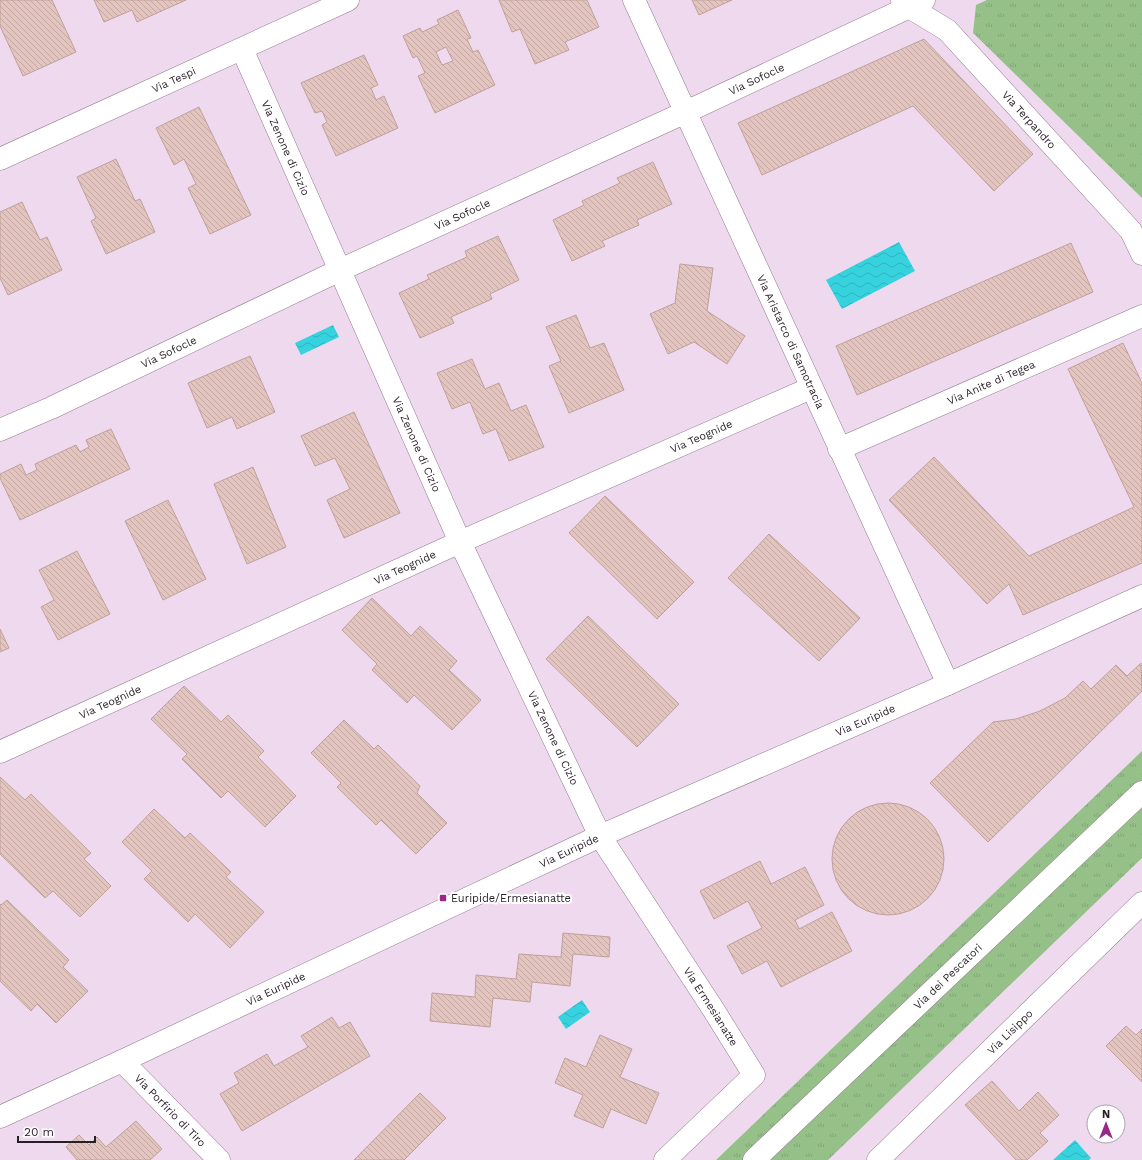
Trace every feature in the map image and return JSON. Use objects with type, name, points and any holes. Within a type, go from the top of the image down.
[{"type":"street","name":"Via Tespi","points":[[0,160],[348,0]]},
{"type":"street","name":"Via Aristarco di Samotracia","points":[[634,0],[948,684]]},
{"type":"street","name":"Via Sofocle","points":[[0,430],[58,405],[340,270],[686,112],[912,2]]},
{"type":"street","name":"Via Terpandro","points":[[912,2],[947,30],[1136,229],[1142,254]]},
{"type":"street","name":"Via Zenone di Cizio","points":[[242,49],[460,542],[600,836]]},
{"type":"street","name":"Via Anite di Tegea","points":[[839,449],[1142,316]]},
{"type":"street","name":"Via Teognide","points":[[0,752],[460,542],[811,388]]},
{"type":"street","name":"Via Euripide","points":[[0,1117],[600,836],[948,684],[1142,596]]},
{"type":"street","name":"Via dei Pescatori","points":[[754,1160],[1142,792]]},
{"type":"street","name":"Via Ermesianatte","points":[[600,836],[713,1009],[754,1075],[665,1160]]},
{"type":"street","name":"Via Lisippo","points":[[878,1160],[1142,903]]},
{"type":"street","name":"Via Porfirio di Tiro","points":[[122,1061],[219,1160]]},
{"type":"green space","points":[[987,0],[1142,0],[1142,198],[973,33],[976,5]]},
{"type":"green space","points":[[1142,751],[1142,858],[828,1160],[716,1160]]},
{"type":"water","points":[[899,242],[915,271],[842,309],[826,280]]},
{"type":"water","points":[[333,325],[339,337],[301,355],[295,343]]},
{"type":"water","points":[[582,1000],[590,1012],[566,1029],[558,1017]]},
{"type":"water","points":[[1075,1140],[1091,1158],[1089,1160],[1053,1160]]},
{"type":"building","points":[[0,0],[52,0],[76,52],[23,76],[0,26]]},
{"type":"building","points":[[94,0],[186,0],[137,22],[132,10],[104,22]]},
{"type":"building","points":[[499,0],[587,0],[599,27],[565,42],[569,50],[535,64],[520,29],[512,32]]},
{"type":"building","points":[[692,0],[732,0],[699,15]]},
{"type":"building","points":[[458,10],[471,38],[467,39],[473,52],[478,50],[495,85],[435,113],[418,76],[425,73],[417,56],[413,58],[403,36],[420,28],[422,32],[439,24],[437,20]],"holes":[[[446,47],[453,61],[442,65],[436,52]]]},
{"type":"building","points":[[924,39],[1033,154],[994,191],[913,106],[762,175],[738,123]]},
{"type":"building","points":[[364,55],[378,85],[371,88],[376,100],[384,96],[398,128],[336,156],[322,125],[327,122],[322,111],[315,113],[301,83]]},
{"type":"building","points":[[199,107],[251,215],[210,234],[188,188],[196,184],[184,159],[174,165],[156,128]]},
{"type":"building","points":[[116,159],[135,201],[140,199],[155,232],[106,254],[91,221],[96,218],[77,177]]},
{"type":"building","points":[[653,162],[672,204],[637,220],[639,225],[602,241],[605,246],[572,261],[553,220],[584,205],[582,201],[620,183],[617,178]]},
{"type":"building","points":[[22,202],[40,240],[47,237],[62,270],[8,295],[0,278],[0,212]]},
{"type":"building","points":[[498,236],[519,280],[490,294],[492,299],[451,317],[454,323],[420,338],[399,293],[429,279],[427,275],[467,257],[465,251]]},
{"type":"building","points":[[1071,243],[1093,292],[857,395],[836,346]]},
{"type":"building","points":[[680,264],[713,268],[707,311],[745,336],[727,364],[694,342],[668,354],[650,314],[675,303]]},
{"type":"building","points":[[576,315],[590,348],[604,343],[624,390],[569,413],[549,366],[561,361],[546,327]]},
{"type":"building","points":[[1123,343],[1142,383],[1142,563],[1023,615],[1009,584],[987,604],[889,500],[934,457],[1029,556],[1134,507],[1068,369]]},
{"type":"building","points":[[250,356],[275,412],[237,429],[232,417],[207,428],[188,383]]},
{"type":"building","points":[[472,359],[485,389],[499,383],[511,411],[526,405],[544,447],[509,461],[496,429],[483,434],[470,402],[452,409],[437,373]]},
{"type":"building","points":[[354,412],[400,513],[344,538],[327,500],[350,489],[335,458],[315,466],[301,436]]},
{"type":"building","points":[[111,429],[130,469],[20,520],[0,478],[0,474],[21,464],[26,475],[37,470],[35,464],[76,445],[80,452],[89,447],[86,440]]},
{"type":"building","points":[[253,467],[286,547],[247,564],[214,484]]},
{"type":"building","points":[[605,496],[694,582],[657,619],[569,533]]},
{"type":"building","points":[[168,500],[206,579],[163,600],[125,521]]},
{"type":"building","points":[[769,534],[860,618],[819,661],[728,578]]},
{"type":"building","points":[[77,551],[110,614],[58,640],[41,607],[54,600],[39,570]]},
{"type":"building","points":[[372,598],[411,636],[420,626],[457,661],[449,670],[481,700],[452,730],[414,695],[407,703],[372,670],[377,664],[342,630]]},
{"type":"building","points":[[588,616],[679,704],[637,747],[546,659]]},
{"type":"building","points":[[0,629],[9,648],[0,652]]},
{"type":"building","points":[[1141,663],[1142,691],[988,842],[930,783],[993,722],[1016,719],[1040,711],[1065,698],[1083,681],[1091,689],[1116,665],[1127,676]]},
{"type":"building","points":[[184,686],[221,722],[228,715],[264,751],[258,757],[296,796],[265,827],[228,791],[221,798],[182,759],[187,754],[151,719]]},
{"type":"building","points":[[344,720],[374,749],[378,745],[420,786],[417,793],[447,823],[416,854],[381,820],[376,825],[337,787],[341,783],[311,753]]},
{"type":"building","points":[[0,777],[25,800],[31,794],[91,853],[84,859],[111,886],[80,917],[53,891],[45,898],[0,854]]},
{"type":"building","points":[[888,803],[909,807],[928,819],[940,838],[944,859],[940,880],[928,899],[909,911],[888,915],[867,911],[848,899],[836,880],[832,859],[836,838],[848,819],[867,807]]},
{"type":"building","points":[[154,809],[185,838],[190,833],[231,872],[226,877],[264,912],[230,948],[195,914],[188,922],[144,879],[152,871],[122,842]]},
{"type":"building","points":[[760,861],[771,884],[805,867],[824,905],[795,920],[799,929],[832,912],[852,951],[781,987],[767,961],[742,974],[727,946],[762,928],[748,901],[714,919],[700,891]]},
{"type":"building","points":[[7,900],[69,960],[63,967],[88,991],[56,1023],[37,1004],[31,1011],[0,981],[0,904],[1,905]]},
{"type":"building","points":[[563,933],[610,937],[609,957],[573,954],[570,986],[532,982],[530,1002],[493,998],[490,1027],[430,1021],[432,993],[475,997],[476,975],[516,979],[519,954],[561,957]]},
{"type":"building","points":[[332,1017],[339,1028],[350,1022],[370,1056],[242,1131],[220,1094],[239,1083],[234,1073],[267,1054],[274,1066],[308,1047],[301,1036]]},
{"type":"building","points":[[1126,1026],[1136,1035],[1142,1029],[1142,1082],[1106,1046]]},
{"type":"building","points":[[600,1035],[632,1049],[620,1077],[659,1093],[646,1124],[611,1109],[603,1128],[574,1116],[583,1095],[555,1083],[565,1058],[586,1067]]},
{"type":"building","points":[[992,1081],[1019,1111],[1038,1092],[1059,1115],[1040,1133],[1048,1141],[1027,1160],[1016,1160],[965,1105]]},
{"type":"building","points":[[420,1093],[446,1118],[404,1160],[354,1160]]},
{"type":"building","points":[[136,1121],[162,1149],[150,1160],[77,1160],[66,1147],[79,1135],[89,1145],[97,1137],[106,1147]]},
{"type":"place","name":"Euripide/Ermesianatte","points":[[443,898]]}]
